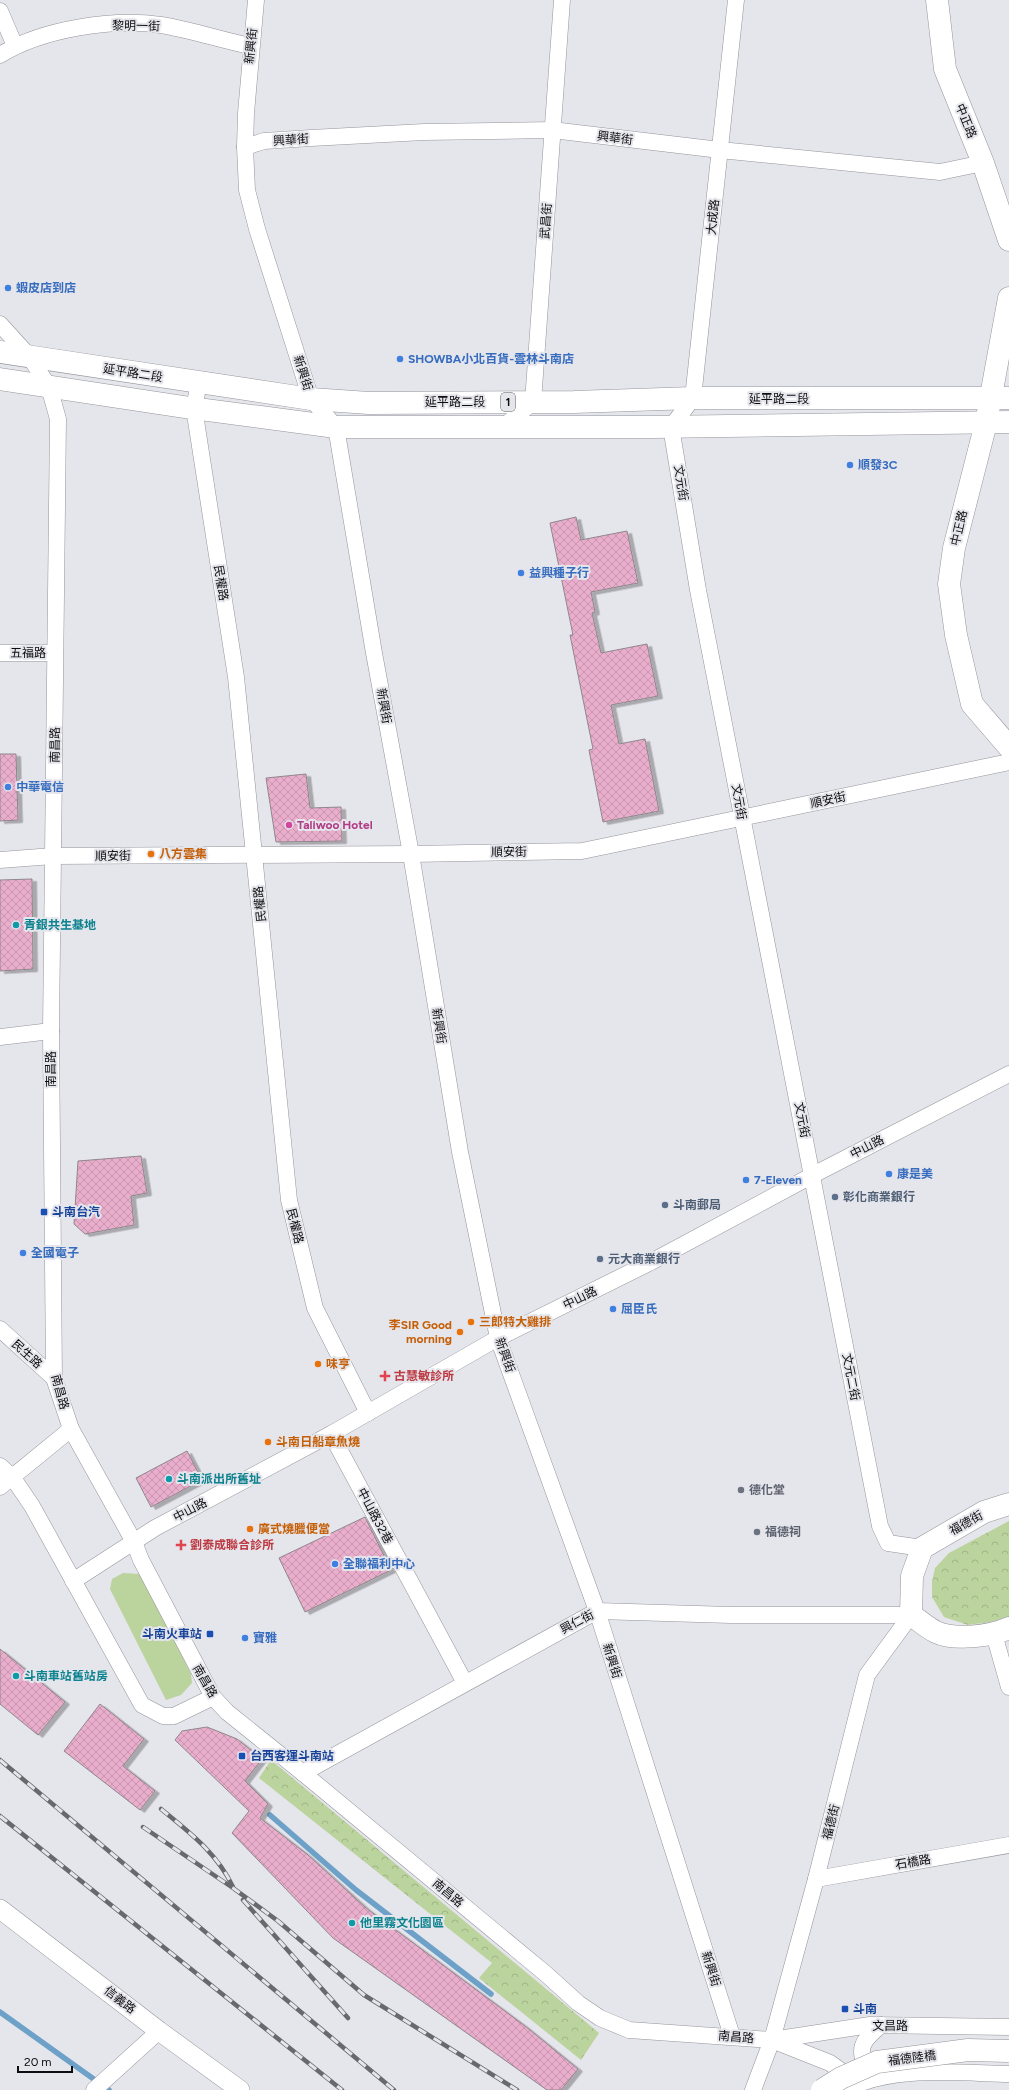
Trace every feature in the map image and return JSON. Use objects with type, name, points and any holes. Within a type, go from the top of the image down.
[{"type":"main road","name":"中正路","points":[[937,0],[945,69],[983,163],[1009,240]]},
{"type":"main road","name":"中正路","points":[[1009,298],[1000,398],[986,423],[956,541],[949,584],[956,635],[972,704],[1009,747]]},
{"type":"main road","name":"延平路二段","points":[[0,352],[312,399],[369,403],[533,402],[693,398],[1000,398]]},
{"type":"main road","name":"1","points":[[0,379],[194,408],[336,427],[672,427],[1009,422]]},
{"type":"main road","name":"福德街","points":[[922,1548],[984,1512],[1009,1504]]},
{"type":"main road","points":[[922,1548],[912,1576],[911,1615],[937,1633],[958,1636],[1001,1631]]},
{"type":"main road","name":"福德陸橋","points":[[822,2090],[841,2078],[877,2062],[968,2050],[1009,2051]]},
{"type":"street","name":"新興街","points":[[256,0],[250,46],[244,146],[247,190],[258,230],[312,399],[336,427],[374,653],[411,854],[460,1152],[498,1338],[597,1611],[732,2036]]},
{"type":"street","name":"武昌街","points":[[533,402],[562,0]]},
{"type":"street","name":"大成路","points":[[672,427],[693,398],[736,0]]},
{"type":"street","points":[[0,11],[15,46]]},
{"type":"street","name":"黎明一街","points":[[0,55],[15,46],[64,30],[122,23],[162,25],[250,46]]},
{"type":"street","name":"興華街","points":[[244,146],[264,141],[424,132],[552,130],[720,150],[940,172],[983,163]]},
{"type":"street","name":"南昌路","points":[[0,324],[29,356],[50,387],[58,419],[51,1031],[54,1378],[71,1429],[134,1542],[141,1560],[212,1697],[227,1712],[546,1974],[578,2003],[600,2018],[629,2030],[772,2040]]},
{"type":"street","name":"民權路","points":[[199,383],[194,408],[236,677],[289,1200],[315,1308],[368,1413]]},
{"type":"street","points":[[502,428],[533,402]]},
{"type":"street","name":"文元街","points":[[672,427],[698,590],[812,1175]]},
{"type":"street","name":"五福路","points":[[0,653],[55,653]]},
{"type":"street","name":"順安街","points":[[0,860],[53,856],[411,854],[582,851],[1009,762]]},
{"type":"street","points":[[0,1037],[51,1031]]},
{"type":"street","name":"中山路","points":[[73,1580],[155,1528],[331,1434],[498,1338],[651,1262],[812,1175],[1009,1074]]},
{"type":"street","name":"文元二街","points":[[812,1175],[880,1526],[888,1543],[922,1548]]},
{"type":"street","name":"民生路","points":[[0,1329],[54,1378]]},
{"type":"street","points":[[0,1487],[14,1478],[71,1429]]},
{"type":"street","name":"中山路32巷","points":[[331,1434],[465,1683]]},
{"type":"street","points":[[0,1466],[14,1478],[32,1506],[142,1705],[163,1716],[174,1716],[212,1697]]},
{"type":"street","name":"興仁街","points":[[303,1773],[597,1611],[731,1615],[911,1615]]},
{"type":"street","name":"福德街","points":[[753,2090],[772,2040],[816,1879],[867,1675],[911,1615]]},
{"type":"street","points":[[1001,1631],[1009,1687]]},
{"type":"street","name":"石橋路","points":[[816,1879],[1009,1845]]},
{"type":"street","name":"信義路","points":[[0,1909],[159,2031],[240,2090]]},
{"type":"street","points":[[878,2077],[868,2072],[862,2058],[862,2048],[865,2039],[881,2025]]},
{"type":"street","name":"文昌路","points":[[772,2040],[823,2031],[881,2025],[1009,2027]]},
{"type":"street","points":[[94,2090],[159,2031]]},
{"type":"street","points":[[772,2040],[830,2063],[852,2086],[878,2077],[902,2074],[1009,2074]]},
{"type":"green space","points":[[1009,1521],[1009,1617],[990,1622],[968,1625],[944,1617],[932,1597],[932,1582],[935,1568],[949,1553]]},
{"type":"green space","points":[[123,1573],[141,1574],[191,1674],[192,1683],[181,1695],[166,1700],[110,1589],[112,1579]]},
{"type":"green space","points":[[271,1760],[599,2033],[581,2060],[479,1978],[492,1963],[259,1778]]},
{"type":"building","points":[[576,517],[581,540],[627,531],[638,583],[591,592],[595,612],[592,613],[601,653],[647,644],[658,696],[611,705],[619,744],[645,739],[659,811],[603,822],[589,750],[593,749],[570,635],[573,635],[550,523]]},
{"type":"building","name":"中華電信","points":[[0,754],[16,754],[18,820],[0,821]]},
{"type":"building","points":[[306,774],[310,808],[341,807],[342,841],[276,842],[266,778]]},
{"type":"building","name":"青銀共生基地","points":[[32,879],[33,969],[0,971],[0,880]]},
{"type":"building","points":[[141,1156],[147,1193],[131,1196],[134,1225],[85,1234],[74,1224],[78,1161]]},
{"type":"building","name":"斗南派出所舊址","points":[[187,1451],[202,1480],[151,1507],[136,1478]]},
{"type":"building","name":"全聯福利中心","points":[[365,1517],[391,1570],[305,1612],[279,1558]]},
{"type":"building","name":"斗南車站舊站房","points":[[0,1649],[65,1702],[38,1735],[0,1704]]},
{"type":"building","points":[[100,1704],[144,1739],[123,1766],[155,1791],[140,1810],[64,1751]]},
{"type":"building","name":"他里霧文化園區","points":[[207,1727],[237,1739],[262,1759],[245,1781],[268,1804],[260,1818],[308,1855],[366,1908],[525,2026],[578,2069],[561,2090],[547,2090],[333,1938],[232,1833],[249,1811],[175,1740],[182,1731]]},
{"type":"waterway","points":[[270,1815],[356,1890],[491,1994]]},
{"type":"waterway","points":[[0,2012],[109,2090]]},
{"type":"railway","points":[[0,1760],[394,2090]]},
{"type":"railway","points":[[161,1809],[211,1853],[233,1887]]},
{"type":"railway","points":[[0,1816],[342,2090]]},
{"type":"railway","points":[[143,1827],[233,1888],[278,1921],[364,1995],[517,2090]]},
{"type":"railway","points":[[243,1900],[348,2018]]},
{"type":"place","name":"蝦皮店到店","points":[[8,288]]},
{"type":"place","name":"SHOWBA小北百貨-雲林斗南店","points":[[400,359]]},
{"type":"place","name":"順發3C","points":[[850,465]]},
{"type":"place","name":"益興種子行","points":[[521,573]]},
{"type":"place","name":"中華電信","points":[[8,787]]},
{"type":"place","name":"Taliwoo Hotel","points":[[289,825]]},
{"type":"place","name":"八方雲集","points":[[151,854]]},
{"type":"place","name":"青銀共生基地","points":[[16,925]]},
{"type":"place","name":"康是美","points":[[889,1174]]},
{"type":"place","name":"7-Eleven","points":[[746,1180]]},
{"type":"place","name":"彰化商業銀行","points":[[835,1197]]},
{"type":"place","name":"斗南郵局","points":[[665,1205]]},
{"type":"place","name":"斗南台汽","points":[[44,1212]]},
{"type":"place","name":"全國電子","points":[[23,1253]]},
{"type":"place","name":"元大商業銀行","points":[[600,1259]]},
{"type":"place","name":"屈臣氏","points":[[613,1309]]},
{"type":"place","name":"三郎特大雞排","points":[[471,1322]]},
{"type":"place","name":"李SIR Good morning","points":[[460,1332]]},
{"type":"place","name":"味亨","points":[[318,1364]]},
{"type":"place","name":"古慧敏診所","points":[[385,1376]]},
{"type":"place","name":"斗南日船章魚燒","points":[[268,1442]]},
{"type":"place","name":"斗南派出所舊址","points":[[169,1479]]},
{"type":"place","name":"德化堂","points":[[741,1490]]},
{"type":"place","name":"廣式燒臘便當","points":[[250,1529]]},
{"type":"place","name":"福德祠","points":[[757,1532]]},
{"type":"place","name":"劉泰成聯合診所","points":[[181,1545]]},
{"type":"place","name":"全聯福利中心","points":[[335,1564]]},
{"type":"place","name":"斗南火車站","points":[[210,1634]]},
{"type":"place","name":"寶雅","points":[[245,1638]]},
{"type":"place","name":"斗南車站舊站房","points":[[16,1676]]},
{"type":"place","name":"台西客運斗南站","points":[[242,1756]]},
{"type":"place","name":"他里霧文化園區","points":[[352,1923]]},
{"type":"place","name":"斗南","points":[[845,2009]]}]
